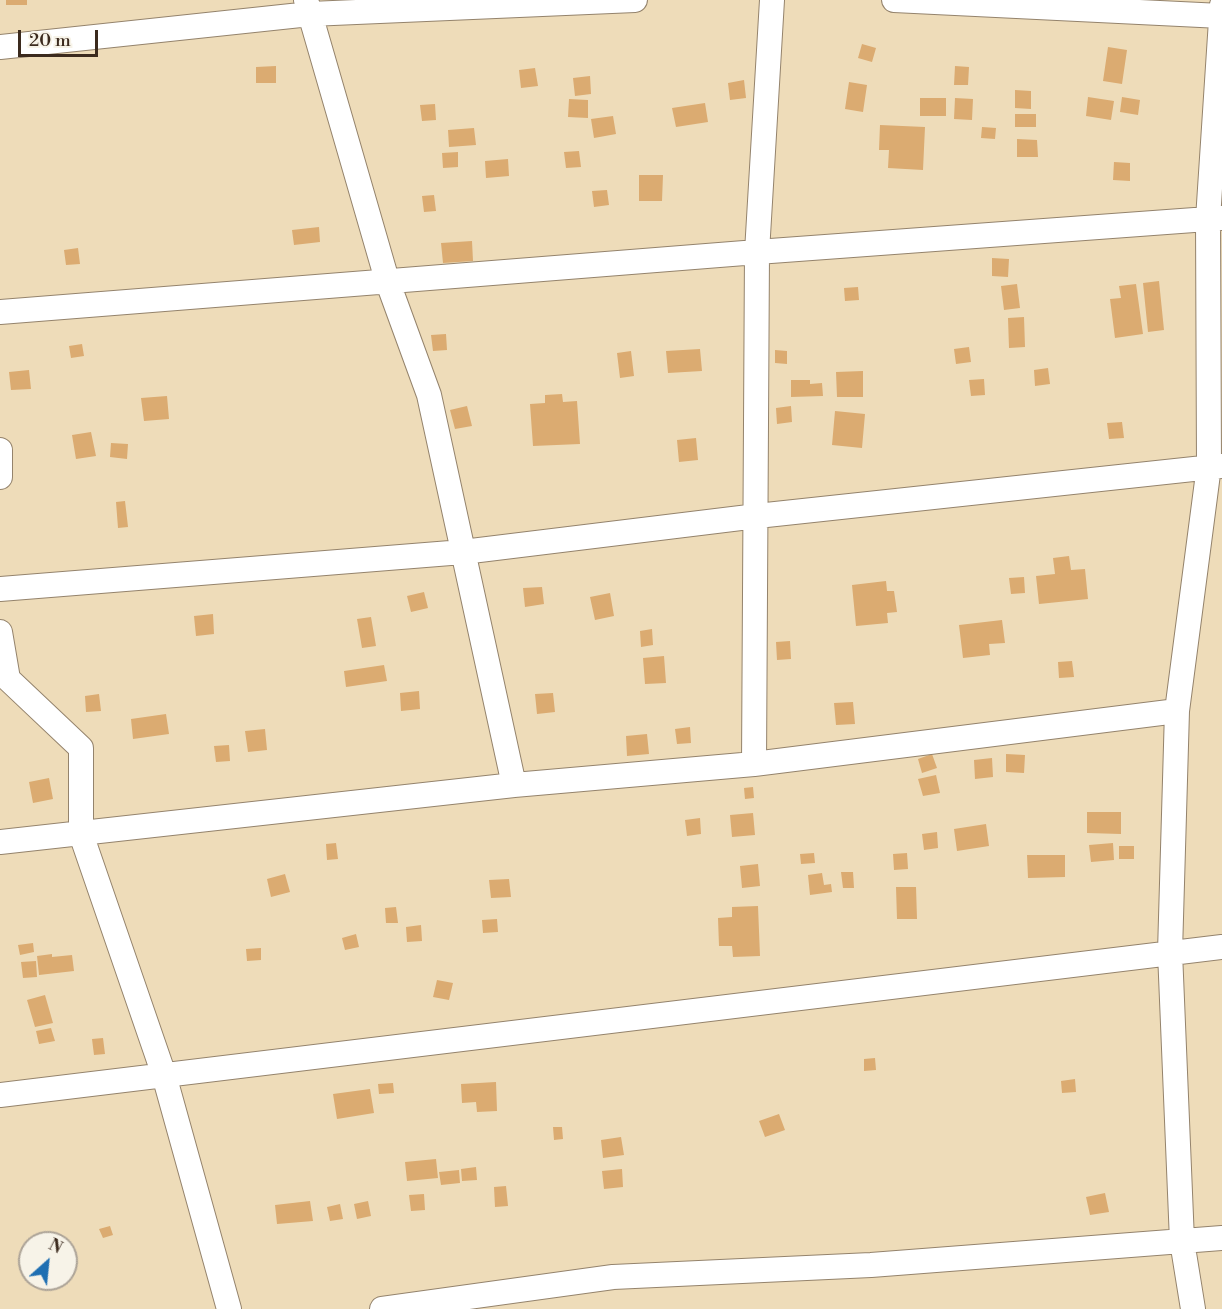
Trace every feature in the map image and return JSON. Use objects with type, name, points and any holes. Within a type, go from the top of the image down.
[{"type":"street","points":[[0,47],[308,7],[634,0]]},
{"type":"street","points":[[754,764],[757,252],[772,0]]},
{"type":"street","points":[[894,0],[1221,10],[1215,219],[1216,466],[1177,711],[1170,952],[1182,1241],[1192,1309]]},
{"type":"street","points":[[308,7],[387,280],[429,396],[514,785]]},
{"type":"street","points":[[0,312],[387,280],[1215,219]]},
{"type":"street","points":[[0,450],[0,477]]},
{"type":"street","points":[[0,589],[464,552],[757,516],[1216,466]]},
{"type":"street","points":[[0,632],[8,679],[81,748],[81,834],[164,1075],[229,1309]]},
{"type":"street","points":[[0,842],[514,785],[754,764],[1177,711]]},
{"type":"street","points":[[0,1095],[1222,947]]},
{"type":"street","points":[[382,1309],[613,1277],[871,1266],[1222,1238]]},
{"type":"building","points":[[6,0],[27,0],[27,5],[6,5]]},
{"type":"building","points":[[862,44],[876,48],[872,62],[858,58]]},
{"type":"building","points":[[1108,47],[1127,50],[1122,84],[1103,81]]},
{"type":"building","points":[[276,66],[276,83],[256,83],[256,67]]},
{"type":"building","points":[[955,66],[969,67],[968,85],[954,85]]},
{"type":"building","points":[[535,68],[538,86],[521,88],[519,70]]},
{"type":"building","points":[[590,76],[591,94],[575,96],[573,78]]},
{"type":"building","points":[[744,80],[746,98],[730,100],[728,83]]},
{"type":"building","points":[[849,82],[867,85],[863,112],[845,109]]},
{"type":"building","points":[[1015,90],[1031,91],[1031,109],[1015,108]]},
{"type":"building","points":[[1088,97],[1114,101],[1111,120],[1086,116]]},
{"type":"building","points":[[1122,97],[1140,100],[1138,115],[1120,112]]},
{"type":"building","points":[[920,98],[946,98],[946,116],[920,116]]},
{"type":"building","points":[[955,98],[973,99],[972,120],[954,119]]},
{"type":"building","points":[[569,99],[588,100],[588,118],[568,117]]},
{"type":"building","points":[[705,103],[708,122],[676,127],[672,108]]},
{"type":"building","points":[[435,104],[436,120],[422,121],[420,105]]},
{"type":"building","points":[[1015,114],[1036,114],[1036,127],[1015,127]]},
{"type":"building","points":[[613,116],[616,134],[594,138],[591,119]]},
{"type":"building","points":[[880,125],[925,127],[923,170],[888,168],[889,150],[879,150]]},
{"type":"building","points":[[982,127],[996,128],[995,139],[981,138]]},
{"type":"building","points":[[474,128],[476,145],[449,147],[448,130]]},
{"type":"building","points":[[1017,139],[1037,140],[1038,157],[1017,157]]},
{"type":"building","points":[[579,151],[581,167],[566,168],[564,152]]},
{"type":"building","points":[[458,152],[458,167],[443,168],[442,153]]},
{"type":"building","points":[[508,159],[509,176],[486,178],[485,161]]},
{"type":"building","points":[[1114,162],[1130,163],[1130,181],[1113,180]]},
{"type":"building","points":[[639,175],[663,175],[662,201],[639,201]]},
{"type":"building","points":[[607,190],[609,205],[594,207],[592,191]]},
{"type":"building","points":[[434,195],[436,211],[424,212],[422,196]]},
{"type":"building","points":[[319,227],[320,242],[294,245],[292,230]]},
{"type":"building","points":[[472,241],[473,261],[443,263],[441,243]]},
{"type":"building","points":[[78,248],[80,264],[66,265],[64,250]]},
{"type":"building","points":[[992,258],[1009,259],[1008,277],[992,276]]},
{"type":"building","points":[[1159,281],[1164,330],[1148,332],[1143,283]]},
{"type":"building","points":[[1017,284],[1020,308],[1004,310],[1001,286]]},
{"type":"building","points":[[1136,284],[1143,334],[1115,338],[1110,299],[1121,298],[1119,286]]},
{"type":"building","points":[[858,287],[859,300],[845,301],[844,288]]},
{"type":"building","points":[[1024,317],[1025,347],[1009,348],[1008,318]]},
{"type":"building","points":[[446,334],[447,350],[433,351],[431,335]]},
{"type":"building","points":[[82,344],[84,356],[71,358],[69,346]]},
{"type":"building","points":[[969,347],[971,362],[956,364],[954,349]]},
{"type":"building","points":[[700,349],[702,371],[668,373],[666,351]]},
{"type":"building","points":[[775,350],[787,351],[787,364],[775,363]]},
{"type":"building","points":[[631,351],[634,376],[620,378],[617,353]]},
{"type":"building","points":[[1048,368],[1050,384],[1035,386],[1034,370]]},
{"type":"building","points":[[29,370],[31,389],[11,390],[9,372]]},
{"type":"building","points":[[863,371],[863,397],[837,397],[836,372]]},
{"type":"building","points":[[984,379],[985,395],[971,396],[969,380]]},
{"type":"building","points":[[791,380],[810,380],[810,384],[822,383],[823,396],[791,397]]},
{"type":"building","points":[[562,394],[563,402],[577,401],[580,444],[533,446],[530,404],[545,403],[545,395]]},
{"type":"building","points":[[167,396],[169,419],[144,421],[141,398]]},
{"type":"building","points":[[467,406],[472,426],[455,429],[450,410]]},
{"type":"building","points":[[791,406],[792,422],[777,424],[776,408]]},
{"type":"building","points":[[835,411],[865,414],[862,448],[832,445]]},
{"type":"building","points":[[1122,422],[1124,438],[1109,439],[1107,423]]},
{"type":"building","points":[[91,432],[96,456],[76,459],[72,435]]},
{"type":"building","points":[[696,438],[698,460],[679,462],[677,440]]},
{"type":"building","points":[[111,443],[128,444],[127,459],[110,457]]},
{"type":"building","points":[[125,501],[128,527],[118,528],[116,502]]},
{"type":"building","points":[[1069,556],[1071,570],[1085,569],[1088,599],[1039,604],[1036,576],[1055,574],[1053,558]]},
{"type":"building","points":[[1024,577],[1025,593],[1011,594],[1009,578]]},
{"type":"building","points":[[886,581],[887,591],[894,591],[897,612],[887,613],[888,623],[856,626],[852,585]]},
{"type":"building","points":[[542,587],[544,604],[525,607],[523,588]]},
{"type":"building","points":[[424,592],[428,608],[411,612],[407,596]]},
{"type":"building","points":[[610,593],[614,616],[595,620],[590,597]]},
{"type":"building","points":[[213,614],[214,634],[196,636],[194,616]]},
{"type":"building","points":[[371,617],[376,646],[362,648],[357,619]]},
{"type":"building","points":[[1002,620],[1005,643],[989,644],[990,655],[963,658],[959,625]]},
{"type":"building","points":[[652,629],[653,645],[641,647],[640,631]]},
{"type":"building","points":[[790,641],[791,659],[777,660],[776,642]]},
{"type":"building","points":[[664,656],[666,683],[645,684],[643,658]]},
{"type":"building","points":[[1072,661],[1074,677],[1059,678],[1058,662]]},
{"type":"building","points":[[384,665],[387,681],[346,687],[344,671]]},
{"type":"building","points":[[419,691],[420,709],[401,711],[400,693]]},
{"type":"building","points":[[553,693],[555,712],[537,714],[535,694]]},
{"type":"building","points":[[99,694],[101,711],[86,712],[85,696]]},
{"type":"building","points":[[853,702],[855,724],[836,725],[834,703]]},
{"type":"building","points":[[166,714],[169,734],[133,739],[131,719]]},
{"type":"building","points":[[690,727],[691,743],[677,744],[675,729]]},
{"type":"building","points":[[265,729],[267,750],[248,752],[245,731]]},
{"type":"building","points":[[647,734],[649,754],[627,756],[626,736]]},
{"type":"building","points":[[229,745],[230,761],[216,762],[214,746]]},
{"type":"building","points":[[932,754],[937,768],[922,773],[918,759]]},
{"type":"building","points":[[1006,754],[1025,755],[1024,773],[1006,772]]},
{"type":"building","points":[[992,758],[993,777],[975,779],[974,760]]},
{"type":"building","points":[[936,775],[940,793],[923,796],[918,779]]},
{"type":"building","points":[[49,778],[53,799],[33,803],[29,782]]},
{"type":"building","points":[[753,787],[754,798],[745,799],[744,788]]},
{"type":"building","points":[[1087,812],[1121,812],[1121,834],[1087,833]]},
{"type":"building","points":[[753,813],[755,835],[732,837],[730,815]]},
{"type":"building","points":[[700,818],[701,834],[687,836],[685,820]]},
{"type":"building","points":[[986,824],[989,846],[957,851],[954,829]]},
{"type":"building","points":[[937,832],[938,848],[924,850],[922,834]]},
{"type":"building","points":[[336,843],[338,859],[327,860],[326,844]]},
{"type":"building","points":[[1113,843],[1114,860],[1091,862],[1089,845]]},
{"type":"building","points":[[1119,846],[1134,846],[1134,859],[1119,859]]},
{"type":"building","points":[[814,853],[815,863],[801,864],[800,854]]},
{"type":"building","points":[[907,853],[908,869],[894,870],[893,854]]},
{"type":"building","points":[[1027,855],[1065,855],[1065,877],[1028,878]]},
{"type":"building","points":[[758,864],[760,886],[742,888],[740,866]]},
{"type":"building","points":[[841,872],[853,872],[854,888],[843,888]]},
{"type":"building","points":[[822,873],[824,885],[831,884],[832,892],[810,895],[808,875]]},
{"type":"building","points":[[285,874],[290,892],[271,897],[267,879]]},
{"type":"building","points":[[509,879],[511,897],[491,898],[489,880]]},
{"type":"building","points":[[896,887],[916,887],[917,919],[897,919]]},
{"type":"building","points":[[758,906],[760,956],[733,957],[732,946],[719,946],[718,918],[732,917],[732,907]]},
{"type":"building","points":[[396,907],[398,923],[386,923],[385,908]]},
{"type":"building","points":[[497,919],[498,932],[483,933],[482,920]]},
{"type":"building","points":[[421,925],[422,941],[407,942],[406,927]]},
{"type":"building","points":[[356,934],[359,947],[345,950],[342,938]]},
{"type":"building","points":[[33,943],[34,952],[20,955],[18,945]]},
{"type":"building","points":[[261,948],[261,960],[247,961],[246,949]]},
{"type":"building","points":[[52,954],[52,957],[72,955],[74,971],[39,975],[37,956]]},
{"type":"building","points":[[36,961],[37,977],[23,978],[21,962]]},
{"type":"building","points":[[437,980],[453,983],[449,1000],[433,997]]},
{"type":"building","points":[[45,995],[53,1023],[35,1027],[27,1000]]},
{"type":"building","points":[[51,1028],[55,1041],[39,1044],[36,1031]]},
{"type":"building","points":[[103,1038],[105,1054],[94,1055],[92,1039]]},
{"type":"building","points":[[875,1058],[876,1070],[864,1071],[864,1059]]},
{"type":"building","points":[[1075,1079],[1076,1092],[1062,1093],[1061,1081]]},
{"type":"building","points":[[496,1082],[497,1111],[477,1112],[476,1102],[462,1103],[461,1084]]},
{"type":"building","points":[[393,1083],[394,1093],[379,1094],[378,1084]]},
{"type":"building","points":[[370,1089],[374,1113],[337,1119],[333,1094]]},
{"type":"building","points":[[779,1114],[785,1130],[765,1137],[759,1121]]},
{"type":"building","points":[[553,1127],[562,1127],[563,1139],[554,1140]]},
{"type":"building","points":[[621,1137],[624,1155],[603,1158],[601,1140]]},
{"type":"building","points":[[436,1159],[438,1178],[407,1181],[405,1162]]},
{"type":"building","points":[[476,1167],[477,1180],[462,1181],[461,1169]]},
{"type":"building","points":[[622,1169],[623,1187],[604,1189],[602,1171]]},
{"type":"building","points":[[459,1170],[460,1183],[441,1185],[439,1172]]},
{"type":"building","points":[[506,1186],[508,1206],[495,1207],[494,1187]]},
{"type":"building","points":[[1105,1193],[1109,1212],[1090,1215],[1086,1197]]},
{"type":"building","points":[[424,1194],[425,1210],[411,1211],[409,1195]]},
{"type":"building","points":[[310,1201],[313,1221],[277,1224],[275,1205]]},
{"type":"building","points":[[368,1201],[371,1216],[357,1219],[354,1204]]},
{"type":"building","points":[[340,1204],[343,1219],[330,1221],[327,1207]]},
{"type":"building","points":[[110,1226],[113,1235],[103,1238],[99,1229]]}]
